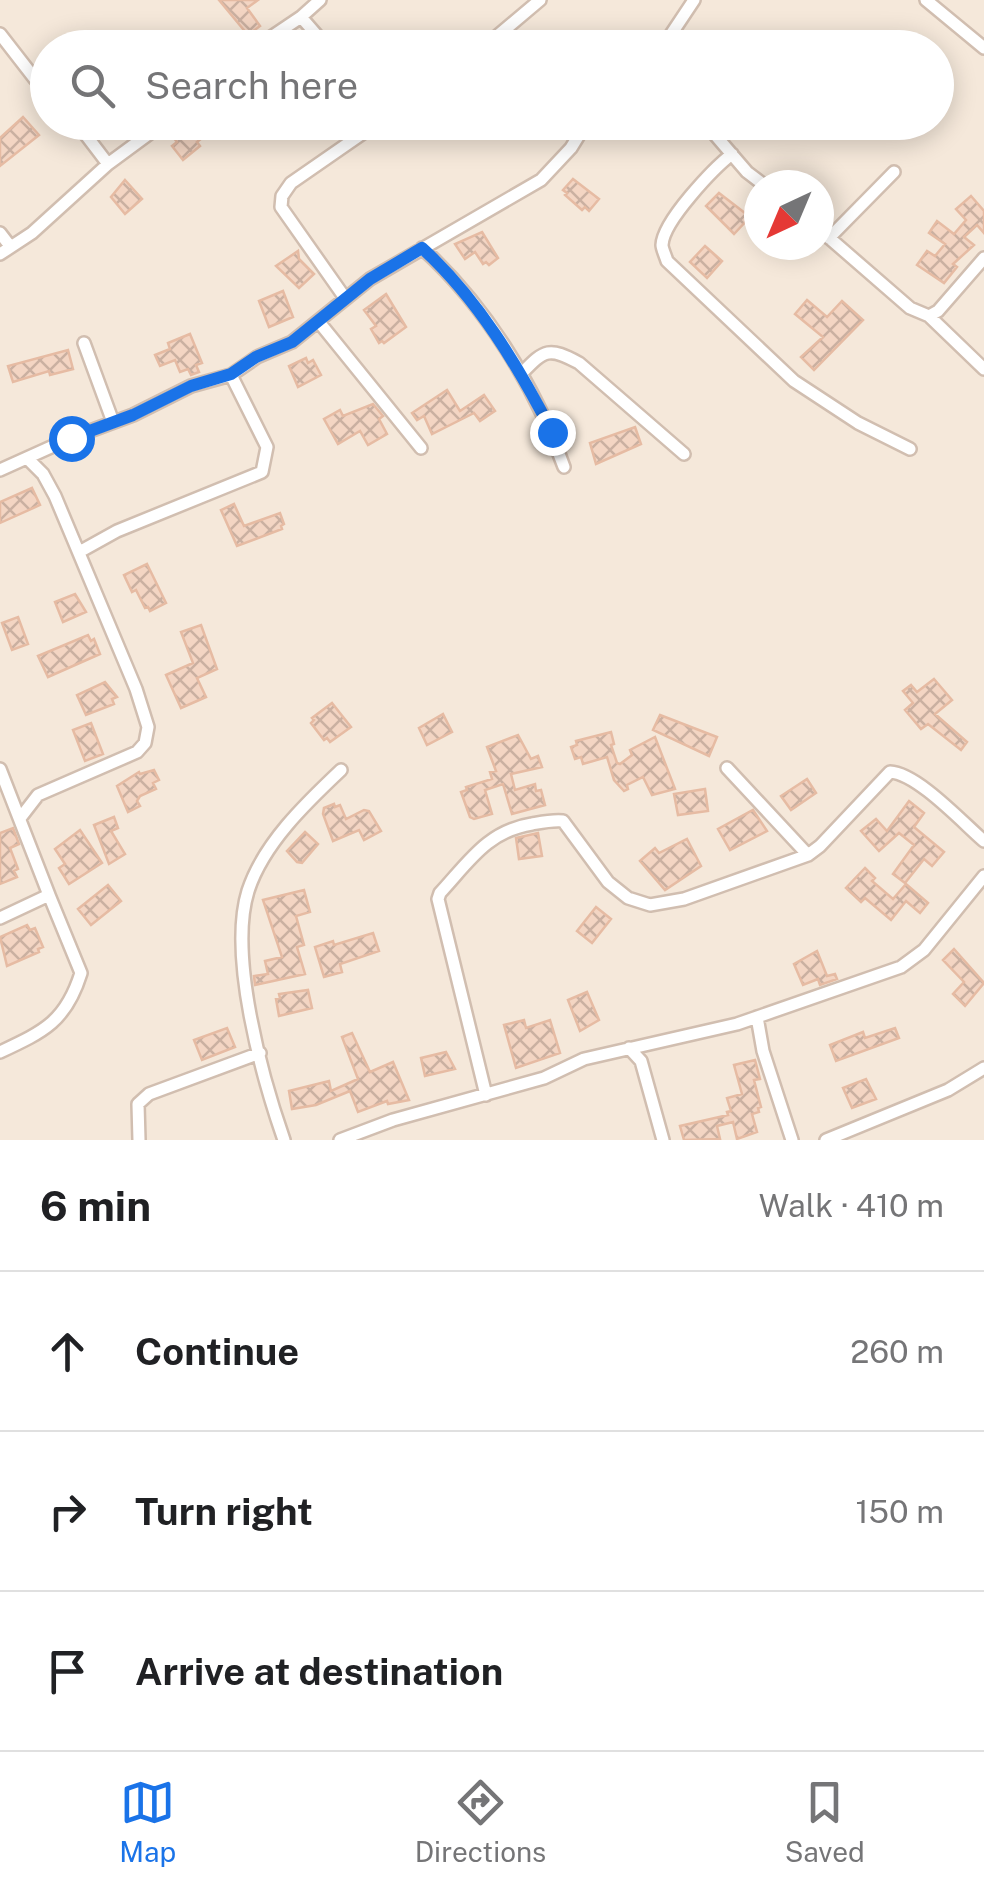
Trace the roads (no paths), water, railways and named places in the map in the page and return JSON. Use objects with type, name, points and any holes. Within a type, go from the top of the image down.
[{"type":"street","points":[[281,30],[320,0]]},
{"type":"street","points":[[507,30],[540,0]]},
{"type":"street","points":[[674,30],[694,0]]},
{"type":"street","points":[[926,0],[984,48]]},
{"type":"street","points":[[301,16],[313,30]]},
{"type":"street","points":[[0,34],[30,73]]},
{"type":"street","points":[[87,140],[108,164]]},
{"type":"street","points":[[0,233],[5,250],[32,233],[108,164],[145,140]]},
{"type":"street","points":[[345,298],[282,207],[282,196],[292,183],[353,140]]},
{"type":"street","points":[[0,470],[191,386],[231,374],[256,357],[292,342],[370,279],[541,180],[576,140]]},
{"type":"street","points":[[720,140],[744,170]]},
{"type":"street","points":[[732,154],[714,168],[666,232],[662,246],[667,261],[794,381],[858,423],[910,449]]},
{"type":"street","points":[[834,224],[894,172]]},
{"type":"street","points":[[834,242],[910,308],[929,316],[984,368]]},
{"type":"street","points":[[422,248],[445,269],[522,373],[552,432],[564,467]]},
{"type":"street","points":[[929,316],[938,311],[984,258]]},
{"type":"street","points":[[320,322],[421,448]]},
{"type":"street","points":[[84,343],[113,422]]},
{"type":"street","points":[[522,373],[540,355],[560,352],[579,363],[684,454]]},
{"type":"street","points":[[81,551],[117,531],[262,472],[266,447],[231,374]]},
{"type":"street","points":[[20,817],[38,794],[137,752],[145,743],[148,727],[136,689],[99,607],[81,551],[43,474],[28,459]]},
{"type":"street","points":[[727,768],[808,855]]},
{"type":"street","points":[[0,769],[82,973],[73,999],[60,1018],[0,1052]]},
{"type":"street","points":[[284,1140],[271,1102],[241,956],[242,916],[248,890],[274,846],[308,801],[341,770]]},
{"type":"street","points":[[486,1095],[438,899],[480,846],[500,833],[518,826],[563,821],[608,882],[628,898],[650,905],[684,899],[808,855],[890,772],[898,772],[928,792],[984,841]]},
{"type":"street","points":[[340,1140],[393,1120],[544,1078],[584,1058],[757,1017],[821,997],[912,961],[984,876]]},
{"type":"street","points":[[0,918],[49,895]]},
{"type":"street","points":[[757,1017],[763,1051],[792,1140]]},
{"type":"street","points":[[629,1048],[641,1062],[662,1140]]},
{"type":"street","points":[[139,1140],[138,1104],[149,1094],[260,1053]]},
{"type":"street","points":[[826,1140],[948,1090],[984,1068]]}]
